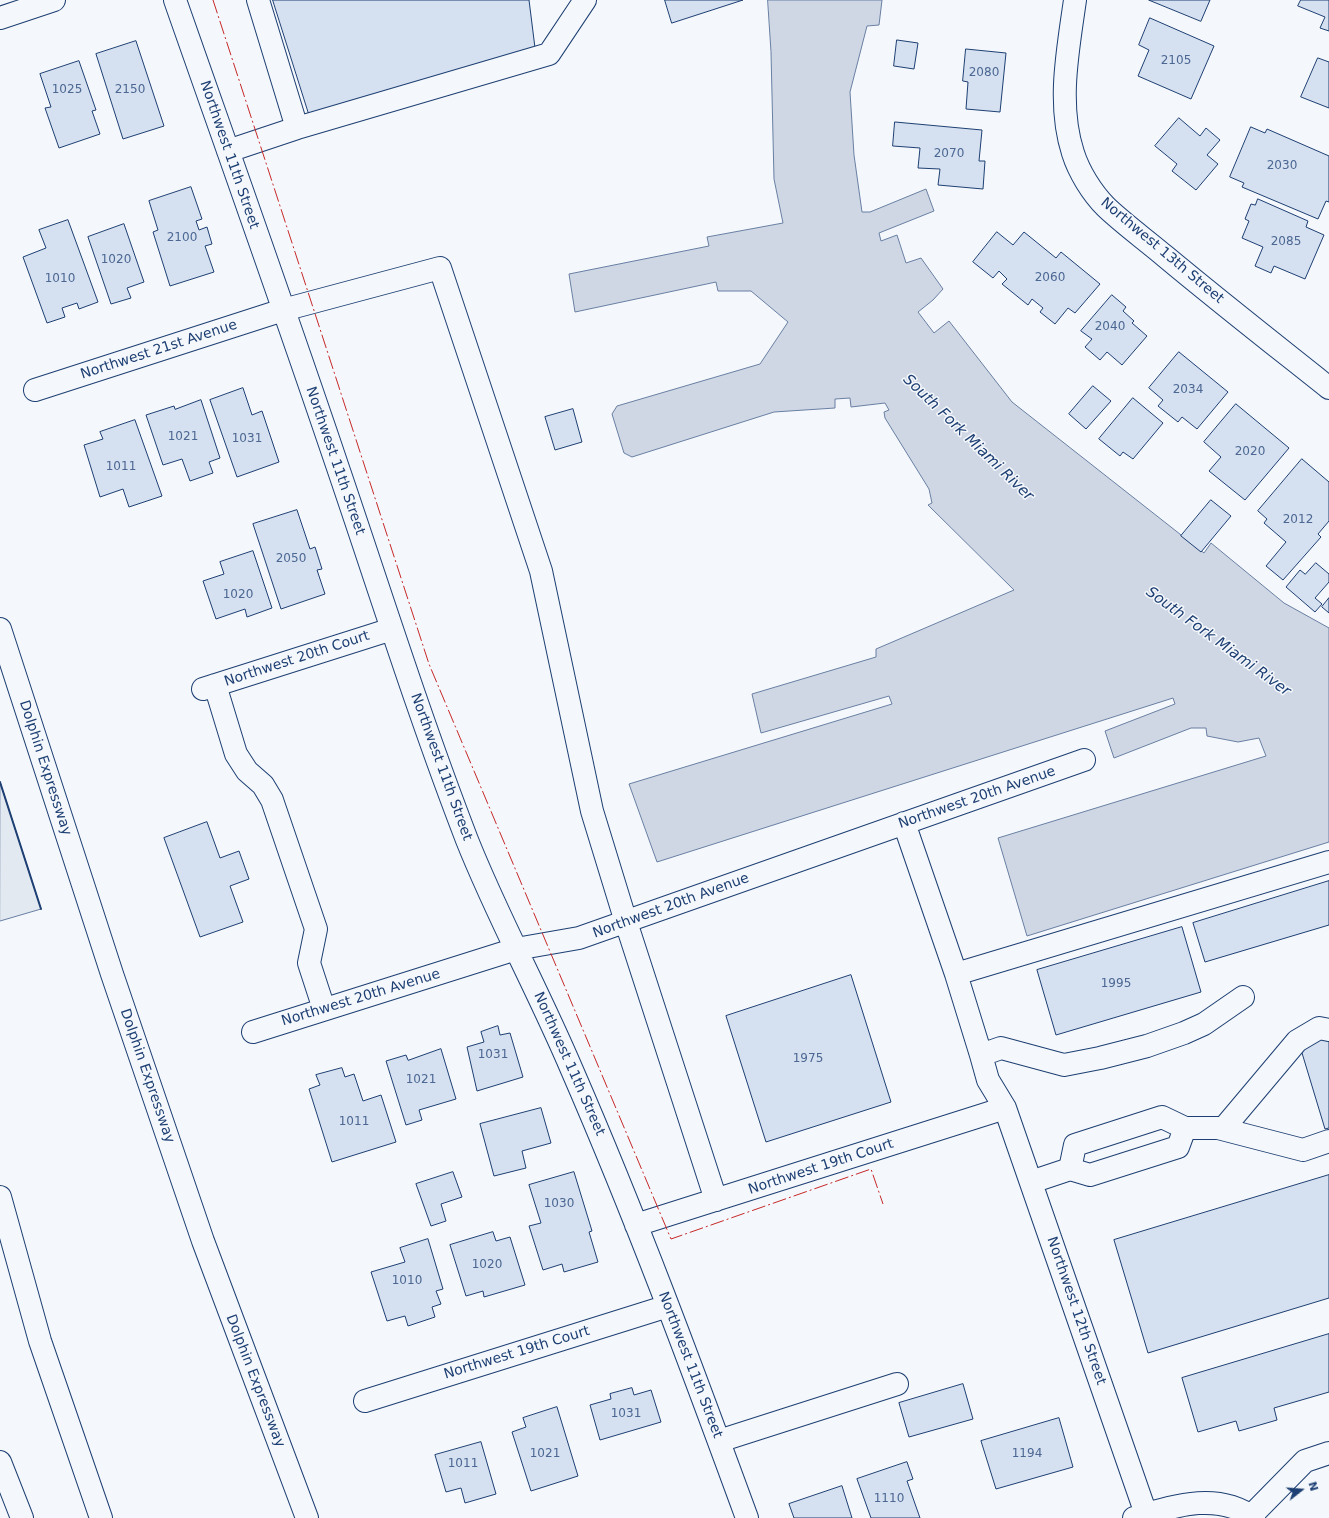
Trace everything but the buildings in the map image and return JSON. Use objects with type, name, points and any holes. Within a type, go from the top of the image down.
[{"type":"main road","points":[[1,14],[54,0]]},
{"type":"main road","name":"Northwest 11th Street","points":[[175,0],[336,462],[392,629],[467,839],[489,892],[567,1057],[668,1306],[747,1518]]},
{"type":"main road","points":[[258,0],[297,128]]},
{"type":"main road","points":[[228,151],[297,128],[549,54],[585,0]]},
{"type":"main road","name":"Northwest 13th Street","points":[[1076,0],[1066,70],[1065,105],[1067,131],[1073,154],[1084,177],[1106,206],[1189,276],[1329,388]]},
{"type":"main road","name":"Northwest 21st Avenue","points":[[35,390],[283,310],[440,268],[541,571],[592,811],[626,922]]},
{"type":"main road","name":"Dolphin Expressway","points":[[0,629],[110,966],[203,1241],[307,1518]]},
{"type":"main road","name":"Northwest 20th Court","points":[[324,1009],[309,963],[316,929],[272,800],[263,785],[247,771],[236,754],[209,687],[392,629]]},
{"type":"main road","name":"Northwest 20th Avenue","points":[[253,1032],[516,949],[579,938],[1084,760]]},
{"type":"main road","name":"Northwest 12th Street","points":[[904,823],[956,974],[988,1080],[1005,1108],[1031,1182],[1140,1516]]},
{"type":"main road","points":[[956,974],[1329,862]]},
{"type":"main road","points":[[626,922],[716,1200]]},
{"type":"main road","points":[[981,1055],[1001,1048],[1064,1064],[1100,1058],[1147,1046],[1184,1033],[1204,1024],[1243,997]]},
{"type":"main road","points":[[1223,1129],[1297,1041],[1319,1028],[1329,1030]]},
{"type":"main road","name":"Northwest 19th Court","points":[[636,1225],[1005,1108]]},
{"type":"main road","points":[[1070,1169],[1075,1146],[1162,1118],[1185,1128],[1218,1128],[1303,1150],[1329,1141]]},
{"type":"main road","points":[[1031,1182],[1070,1169],[1090,1176],[1178,1147],[1185,1128]]},
{"type":"main road","points":[[1110,1134],[1121,1166]]},
{"type":"main road","points":[[0,1197],[40,1341],[101,1518]]},
{"type":"main road","name":"Northwest 19th Court","points":[[366,1401],[668,1306]]},
{"type":"main road","points":[[719,1441],[897,1384]]},
{"type":"main road","points":[[1140,1516],[1177,1505],[1205,1503],[1235,1509],[1253,1517],[1305,1461],[1329,1453]]},
{"type":"main road","points":[[0,1462],[22,1518]]},
{"type":"shaded area","points":[[0,782],[41,909],[0,921]]},
{"type":"water","name":"South Fork Miami River","points":[[768,0],[882,0],[879,25],[867,26],[850,92],[854,155],[862,212],[870,212],[926,189],[934,211],[879,233],[881,241],[897,235],[906,263],[921,258],[943,289],[933,300],[918,312],[934,333],[949,321],[1012,402],[1204,553],[1211,543],[1284,603],[1329,628],[1329,842],[1027,936],[998,838],[1266,756],[1259,738],[1238,742],[1207,736],[1206,728],[1191,728],[1114,758],[1105,731],[1175,704],[1173,698],[657,862],[629,784],[892,704],[889,696],[761,733],[752,694],[876,657],[876,649],[1014,590],[928,505],[932,503],[929,489],[885,418],[884,412],[889,410],[885,403],[851,407],[850,398],[835,399],[835,408],[774,412],[632,457],[624,453],[612,414],[617,406],[760,364],[788,322],[751,291],[718,291],[716,282],[575,312],[569,274],[709,246],[707,237],[783,223],[774,179],[771,52]]},
{"type":"wall","points":[[0,782],[41,909]]},
{"type":"power","points":[[213,0],[429,664],[671,1239],[871,1169],[883,1204]]}]
